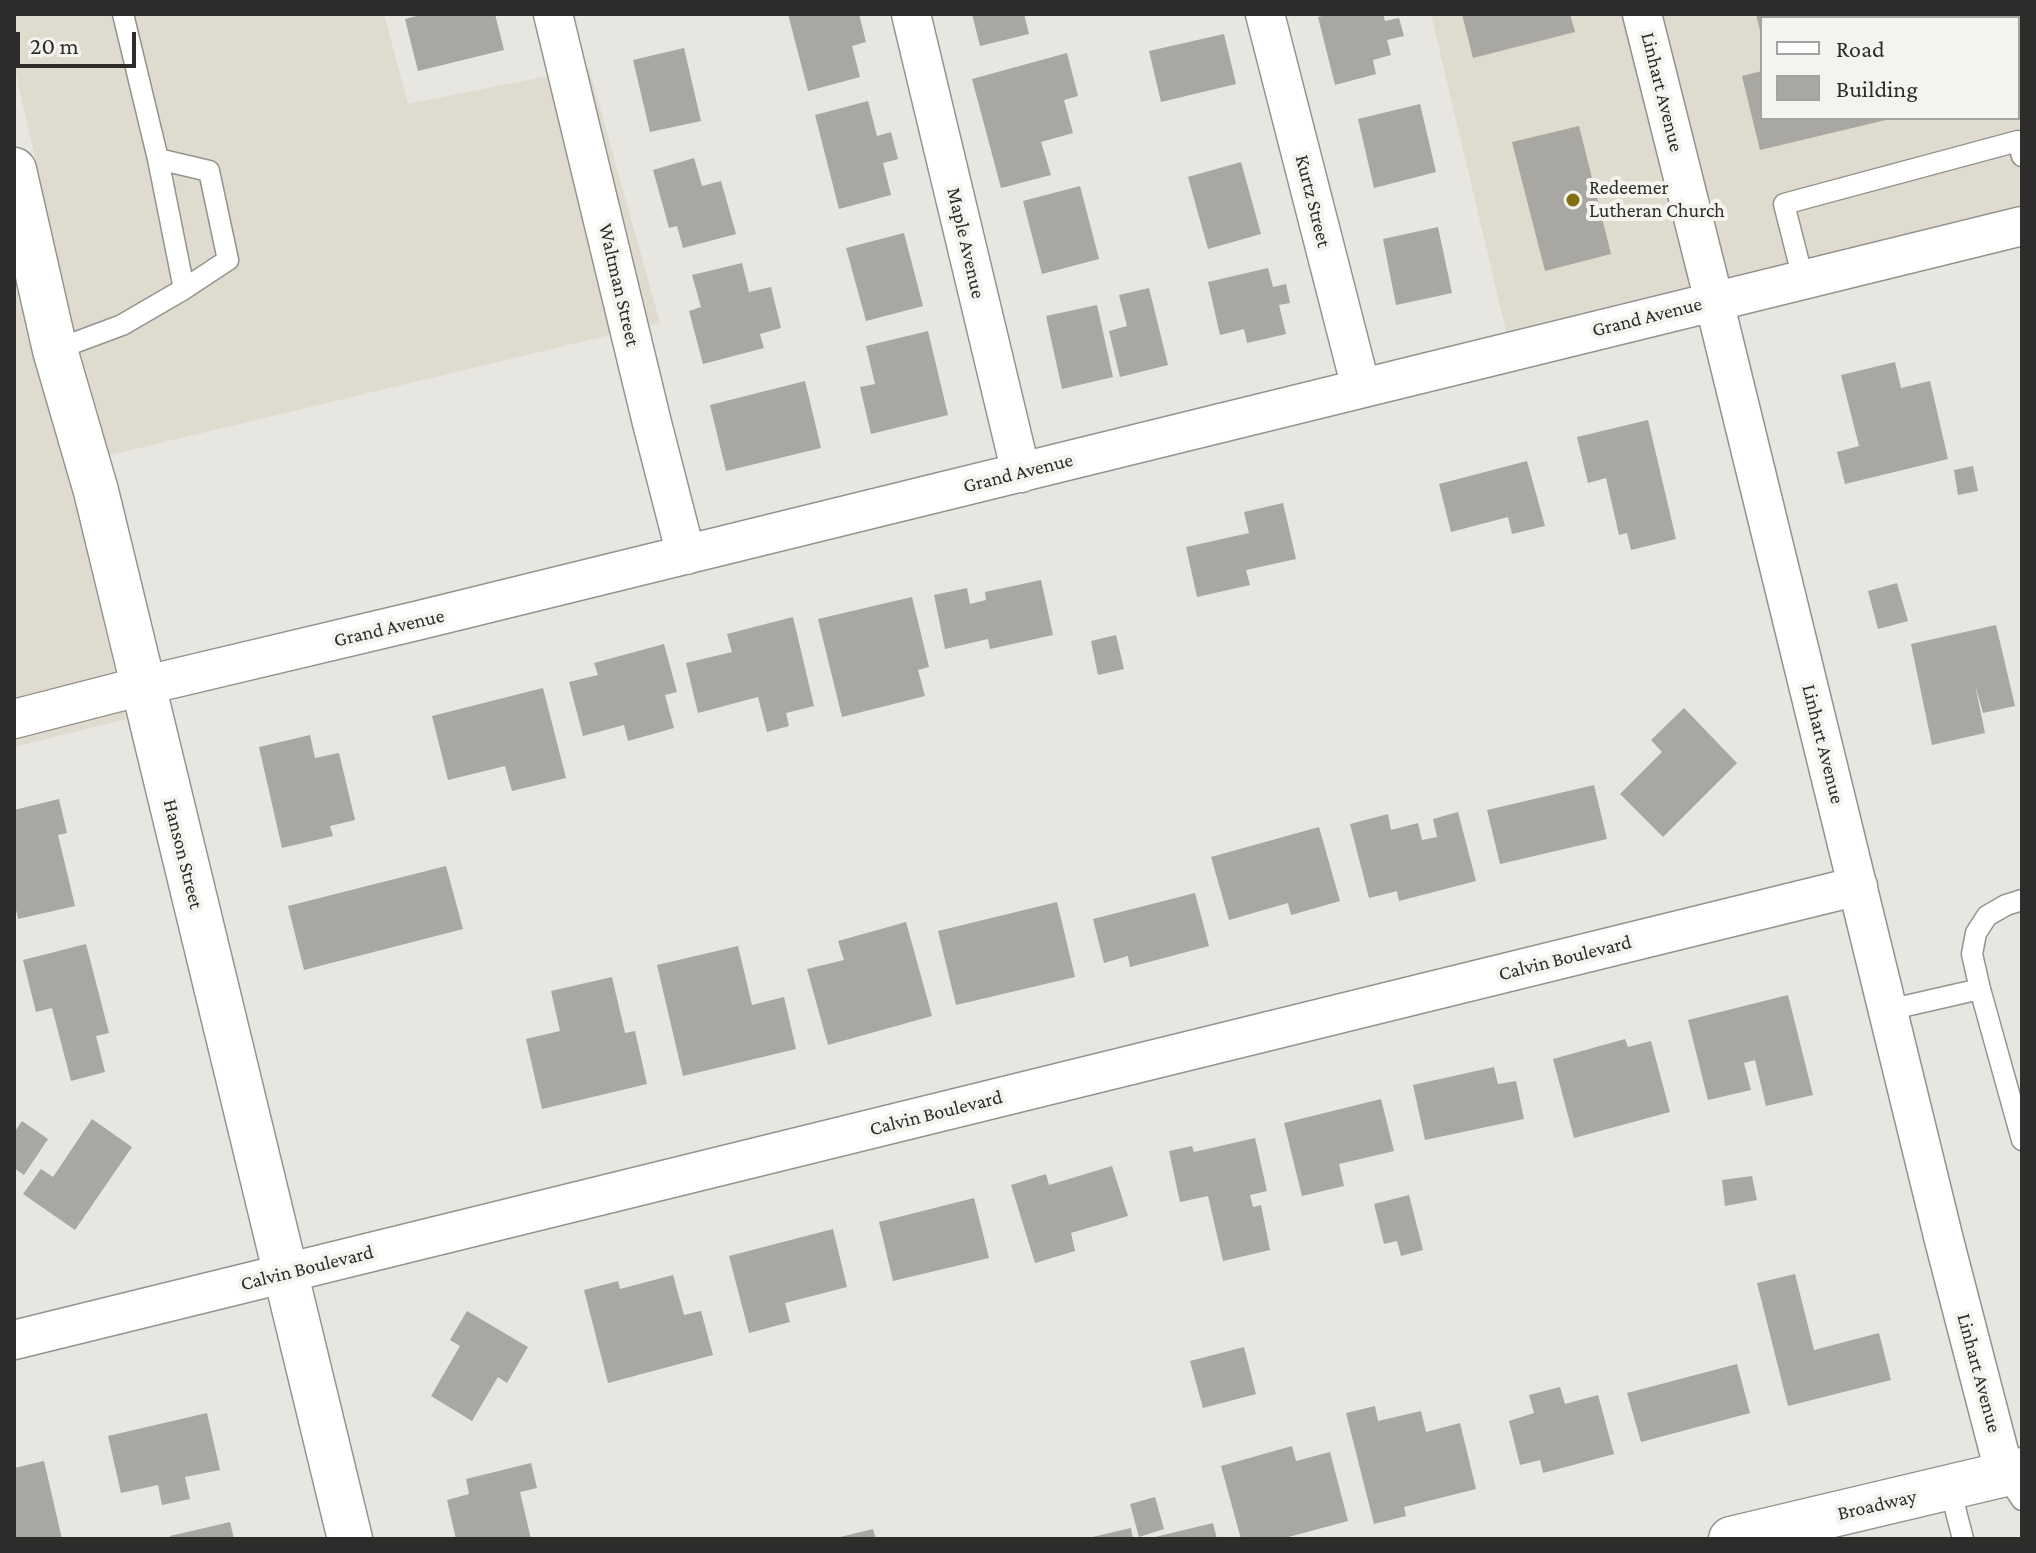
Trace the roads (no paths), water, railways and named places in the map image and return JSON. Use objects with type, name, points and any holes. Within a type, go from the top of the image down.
[{"type":"street","name":"Waltman Street","points":[[553,14],[686,555]]},
{"type":"street","name":"Maple Avenue","points":[[911,14],[1021,473]]},
{"type":"street","name":"Kurtz Street","points":[[1265,14],[1361,388]]},
{"type":"street","name":"Linhart Avenue","points":[[1642,14],[1945,1244],[2016,1481]]},
{"type":"street","name":"Hanson Street","points":[[14,170],[55,350],[96,491],[350,1539]]},
{"type":"street","name":"Grand Avenue","points":[[14,719],[2022,226]]},
{"type":"street","name":"Calvin Boulevard","points":[[14,1340],[1858,886]]},
{"type":"street","name":"Broadway","points":[[1731,1539],[1782,1533],[1950,1488],[2016,1481]]},
{"type":"lane","points":[[123,14],[158,159],[184,289]]},
{"type":"lane","points":[[1803,279],[1784,204],[2018,141],[2022,156]]},
{"type":"lane","points":[[55,350],[122,325],[228,260],[209,171],[158,159]]},
{"type":"lane","points":[[2022,900],[1987,916],[1976,933],[1972,954],[2022,1140]]},
{"type":"lane","points":[[1888,1010],[1980,989]]},
{"type":"lane","points":[[1950,1488],[1963,1539]]},
{"type":"place","name":"Redeemer Lutheran Church","points":[[1573,200]]}]
